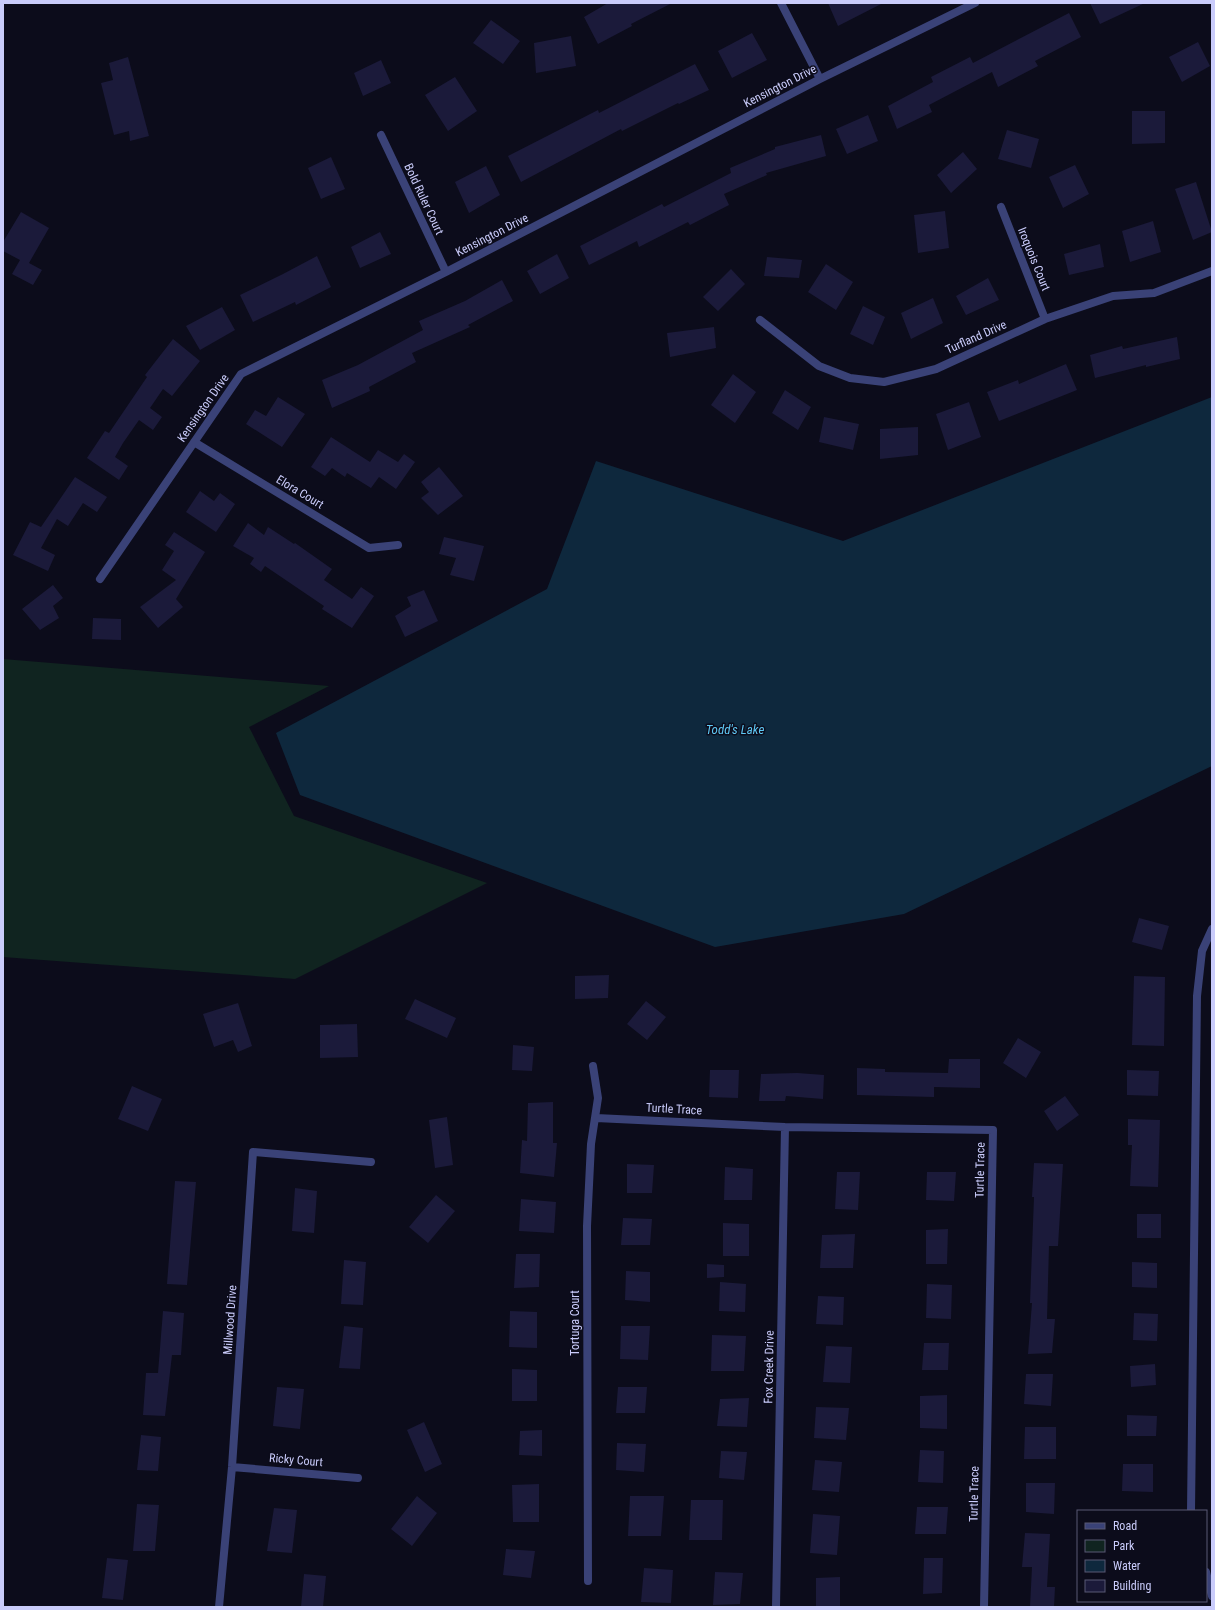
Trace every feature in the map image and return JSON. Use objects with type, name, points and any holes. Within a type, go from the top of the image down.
[{"type":"street","points":[[781,3],[820,79]]},
{"type":"street","name":"Kensington Drive","points":[[100,578],[241,374],[446,272],[820,79],[975,3]]},
{"type":"street","name":"Bold Ruler Court","points":[[381,135],[446,272]]},
{"type":"street","name":"Iroquois Court","points":[[1001,207],[1045,319]]},
{"type":"street","name":"Turfland Drive","points":[[760,320],[819,366],[850,378],[884,382],[936,368],[1045,319],[1113,296],[1154,293],[1212,271]]},
{"type":"street","name":"Elora Court","points":[[194,442],[369,548],[398,546]]},
{"type":"street","points":[[1190,1510],[1197,996],[1202,951],[1212,929]]},
{"type":"street","name":"Tortuga Court","points":[[588,1581],[587,1226],[591,1144],[598,1098],[593,1066]]},
{"type":"street","name":"Turtle Trace","points":[[596,1118],[785,1127],[993,1130],[984,1607]]},
{"type":"street","name":"Fox Creek Drive","points":[[776,1607],[785,1127]]},
{"type":"street","name":"Millwood Drive","points":[[219,1607],[232,1467],[254,1152],[371,1162]]},
{"type":"street","name":"Ricky Court","points":[[232,1467],[358,1478]]},
{"type":"street","points":[[1207,1576],[1212,1596]]},
{"type":"green space","points":[[3,659],[329,686],[249,727],[294,816],[487,883],[295,979],[3,957]]},
{"type":"water","name":"Todd's Lake","points":[[1212,397],[1212,766],[904,914],[715,947],[300,795],[276,733],[547,589],[596,461],[843,541]]},
{"type":"building","points":[[608,3],[672,3],[631,24],[632,26],[598,44],[584,17]]},
{"type":"building","points":[[828,3],[883,3],[838,26]]},
{"type":"building","points":[[1090,3],[1145,3],[1100,24]]},
{"type":"building","points":[[1069,13],[1081,37],[1035,61],[1038,66],[998,87],[992,72],[929,105],[932,112],[897,129],[888,106],[933,82],[931,77],[970,57],[973,63]]},
{"type":"building","points":[[491,20],[520,41],[503,64],[473,43]]},
{"type":"building","points":[[752,33],[767,60],[732,78],[718,51]]},
{"type":"building","points":[[571,36],[576,66],[536,73],[534,43]]},
{"type":"building","points":[[1198,42],[1210,66],[1182,82],[1169,57]]},
{"type":"building","points":[[128,57],[149,136],[130,141],[129,131],[114,135],[101,83],[113,80],[109,63]]},
{"type":"building","points":[[381,60],[391,83],[363,96],[354,73]]},
{"type":"building","points":[[695,64],[709,90],[679,104],[678,103],[622,131],[621,129],[521,182],[508,156],[598,110],[599,113]]},
{"type":"building","points":[[455,77],[477,111],[448,131],[425,95]]},
{"type":"building","points":[[1132,111],[1165,111],[1165,143],[1132,144]]},
{"type":"building","points":[[868,115],[878,141],[847,154],[836,129]]},
{"type":"building","points":[[1007,130],[1039,139],[1031,168],[998,159]]},
{"type":"building","points":[[821,135],[826,156],[766,173],[767,175],[724,194],[729,205],[690,225],[688,222],[639,247],[637,241],[589,265],[580,246],[662,204],[664,207],[731,173],[730,168],[775,149],[775,147]]},
{"type":"building","points":[[963,152],[977,169],[951,193],[937,175]]},
{"type":"building","points":[[331,157],[345,189],[321,199],[308,168]]},
{"type":"building","points":[[1075,165],[1089,194],[1063,208],[1049,177]]},
{"type":"building","points":[[486,166],[500,195],[469,213],[455,182]]},
{"type":"building","points":[[1196,182],[1212,232],[1193,240],[1175,189]]},
{"type":"building","points":[[945,211],[949,248],[918,253],[914,215]]},
{"type":"building","points":[[21,212],[49,228],[29,263],[42,270],[33,285],[12,274],[20,260],[3,251],[3,242]]},
{"type":"building","points":[[1153,221],[1161,252],[1130,262],[1122,231]]},
{"type":"building","points":[[380,232],[391,254],[360,268],[351,247]]},
{"type":"building","points":[[1100,244],[1104,267],[1069,275],[1064,254]]},
{"type":"building","points":[[557,254],[569,278],[540,294],[527,271]]},
{"type":"building","points":[[317,256],[331,287],[296,305],[295,302],[253,322],[240,295]]},
{"type":"building","points":[[767,257],[802,260],[799,278],[764,276]]},
{"type":"building","points":[[826,264],[853,282],[836,310],[808,292]]},
{"type":"building","points":[[731,269],[745,284],[718,311],[703,297]]},
{"type":"building","points":[[988,278],[999,300],[966,315],[956,296]]},
{"type":"building","points":[[502,280],[513,301],[468,325],[470,327],[412,353],[416,362],[369,387],[370,391],[332,408],[322,380],[358,365],[423,330],[419,321],[465,301]]},
{"type":"building","points":[[933,298],[943,323],[911,339],[901,313]]},
{"type":"building","points":[[863,306],[885,317],[873,345],[850,334]]},
{"type":"building","points":[[222,307],[235,330],[200,350],[186,326]]},
{"type":"building","points":[[714,327],[716,348],[670,357],[667,333]]},
{"type":"building","points":[[1177,337],[1180,359],[1146,367],[1146,365],[1095,378],[1090,355],[1122,346],[1123,349]]},
{"type":"building","points":[[173,339],[200,361],[172,396],[163,389],[150,408],[162,417],[153,430],[139,420],[123,443],[115,457],[128,466],[119,480],[87,458],[105,431],[109,433],[147,377],[145,375]]},
{"type":"building","points":[[1066,364],[1077,390],[999,421],[987,392],[1018,380],[1019,384]]},
{"type":"building","points":[[733,374],[756,392],[735,423],[711,405]]},
{"type":"building","points":[[785,390],[811,407],[798,430],[772,413]]},
{"type":"building","points":[[278,397],[305,414],[282,447],[246,424],[255,410],[266,416]]},
{"type":"building","points":[[969,402],[981,437],[948,450],[936,414]]},
{"type":"building","points":[[824,417],[859,424],[853,450],[819,442]]},
{"type":"building","points":[[918,427],[918,455],[880,459],[880,429]]},
{"type":"building","points":[[331,437],[370,462],[378,450],[398,462],[404,454],[415,462],[396,489],[379,477],[371,488],[347,473],[345,477],[332,468],[325,476],[311,467]]},
{"type":"building","points":[[439,467],[463,496],[438,515],[421,498],[429,492],[421,482]]},
{"type":"building","points":[[75,477],[107,497],[97,512],[83,503],[68,526],[57,519],[41,548],[55,555],[48,571],[13,555],[30,522],[41,527]]},
{"type":"building","points":[[200,491],[214,501],[220,493],[235,504],[216,532],[186,512]]},
{"type":"building","points":[[248,523],[264,535],[268,527],[294,544],[295,543],[332,569],[324,580],[352,599],[361,587],[374,596],[352,628],[322,609],[324,606],[265,566],[261,572],[250,564],[254,558],[233,546]]},
{"type":"building","points":[[174,532],[205,552],[176,599],[183,607],[158,628],[140,607],[176,580],[162,570],[174,551],[165,545]]},
{"type":"building","points":[[444,537],[484,546],[474,581],[450,575],[456,558],[439,554]]},
{"type":"building","points":[[53,585],[63,598],[53,606],[59,618],[40,630],[22,609]]},
{"type":"building","points":[[424,590],[438,621],[405,637],[395,616],[411,606],[407,597]]},
{"type":"building","points":[[93,618],[121,619],[121,640],[92,639]]},
{"type":"building","points":[[1139,918],[1169,926],[1162,950],[1132,942]]},
{"type":"building","points":[[609,975],[608,998],[575,999],[575,976]]},
{"type":"building","points":[[1134,976],[1165,977],[1164,1046],[1132,1045]]},
{"type":"building","points":[[415,999],[456,1018],[447,1038],[405,1019]]},
{"type":"building","points":[[646,1001],[666,1017],[647,1040],[627,1024]]},
{"type":"building","points":[[238,1003],[252,1046],[238,1052],[233,1040],[214,1047],[203,1014]]},
{"type":"building","points":[[357,1024],[358,1057],[320,1058],[320,1025]]},
{"type":"building","points":[[1018,1038],[1041,1052],[1026,1078],[1003,1063]]},
{"type":"building","points":[[513,1045],[534,1047],[532,1071],[512,1070]]},
{"type":"building","points":[[949,1059],[980,1059],[980,1088],[934,1087],[934,1097],[857,1095],[857,1068],[885,1069],[885,1072],[948,1073]]},
{"type":"building","points":[[710,1070],[739,1070],[738,1098],[709,1097]]},
{"type":"building","points":[[1127,1070],[1159,1071],[1158,1096],[1127,1095]]},
{"type":"building","points":[[797,1073],[824,1075],[823,1099],[786,1096],[785,1101],[759,1101],[761,1074]]},
{"type":"building","points":[[132,1086],[162,1099],[148,1131],[118,1119]]},
{"type":"building","points":[[1065,1096],[1079,1115],[1057,1131],[1044,1111]]},
{"type":"building","points":[[553,1102],[553,1143],[557,1143],[554,1177],[520,1173],[522,1140],[527,1141],[528,1103]]},
{"type":"building","points":[[447,1117],[453,1165],[435,1168],[429,1120]]},
{"type":"building","points":[[1128,1119],[1160,1120],[1158,1187],[1130,1186],[1132,1145],[1128,1145]]},
{"type":"building","points":[[1034,1163],[1063,1164],[1058,1246],[1049,1246],[1047,1319],[1055,1319],[1052,1353],[1028,1354],[1032,1303],[1030,1303]]},
{"type":"building","points":[[627,1164],[654,1165],[652,1193],[627,1193]]},
{"type":"building","points":[[725,1167],[753,1169],[752,1200],[724,1200]]},
{"type":"building","points":[[837,1172],[860,1172],[858,1210],[835,1209]]},
{"type":"building","points":[[927,1172],[956,1172],[954,1201],[926,1200]]},
{"type":"building","points":[[175,1181],[196,1182],[187,1285],[167,1284]]},
{"type":"building","points":[[295,1188],[317,1191],[314,1233],[292,1231]]},
{"type":"building","points":[[436,1195],[455,1211],[428,1243],[409,1227]]},
{"type":"building","points":[[521,1199],[556,1202],[554,1233],[519,1231]]},
{"type":"building","points":[[1137,1214],[1161,1214],[1161,1238],[1137,1238]]},
{"type":"building","points":[[623,1218],[652,1219],[650,1245],[621,1245]]},
{"type":"building","points":[[723,1223],[749,1224],[749,1256],[723,1256]]},
{"type":"building","points":[[948,1229],[947,1264],[926,1264],[926,1230]]},
{"type":"building","points":[[855,1234],[853,1268],[820,1268],[822,1235]]},
{"type":"building","points":[[516,1254],[540,1254],[539,1287],[514,1288]]},
{"type":"building","points":[[344,1260],[366,1262],[363,1305],[341,1304]]},
{"type":"building","points":[[1132,1262],[1157,1263],[1157,1288],[1132,1287]]},
{"type":"building","points":[[707,1264],[724,1265],[724,1277],[707,1278]]},
{"type":"building","points":[[626,1271],[650,1272],[650,1302],[625,1300]]},
{"type":"building","points":[[720,1282],[746,1284],[745,1312],[719,1311]]},
{"type":"building","points":[[927,1284],[952,1285],[951,1319],[926,1318]]},
{"type":"building","points":[[818,1296],[844,1297],[843,1325],[816,1324]]},
{"type":"building","points":[[163,1311],[184,1313],[181,1355],[172,1355],[165,1416],[143,1415],[146,1373],[158,1373]]},
{"type":"building","points":[[510,1311],[537,1312],[537,1348],[509,1347]]},
{"type":"building","points":[[1134,1313],[1158,1314],[1157,1341],[1133,1340]]},
{"type":"building","points":[[344,1326],[363,1328],[360,1369],[339,1368]]},
{"type":"building","points":[[621,1326],[650,1326],[648,1360],[620,1359]]},
{"type":"building","points":[[712,1335],[746,1336],[744,1371],[711,1371]]},
{"type":"building","points":[[924,1343],[949,1343],[948,1370],[922,1370]]},
{"type":"building","points":[[826,1346],[852,1347],[850,1383],[823,1382]]},
{"type":"building","points":[[1155,1364],[1156,1385],[1131,1387],[1130,1366]]},
{"type":"building","points":[[512,1369],[537,1370],[537,1401],[512,1401]]},
{"type":"building","points":[[1026,1374],[1053,1374],[1051,1406],[1024,1404]]},
{"type":"building","points":[[277,1387],[304,1389],[300,1429],[273,1426]]},
{"type":"building","points":[[618,1387],[647,1387],[645,1413],[616,1413]]},
{"type":"building","points":[[947,1395],[947,1429],[920,1428],[920,1396]]},
{"type":"building","points":[[749,1398],[747,1427],[717,1426],[720,1399]]},
{"type":"building","points":[[816,1407],[849,1408],[846,1440],[814,1438]]},
{"type":"building","points":[[1127,1415],[1157,1416],[1156,1436],[1127,1436]]},
{"type":"building","points":[[424,1422],[442,1464],[425,1472],[407,1430]]},
{"type":"building","points":[[1025,1427],[1056,1427],[1056,1459],[1024,1459]]},
{"type":"building","points":[[542,1430],[542,1456],[519,1455],[520,1431]]},
{"type":"building","points":[[141,1435],[161,1437],[158,1471],[137,1470]]},
{"type":"building","points":[[617,1443],[646,1444],[644,1472],[616,1470]]},
{"type":"building","points":[[920,1450],[944,1451],[943,1483],[918,1482]]},
{"type":"building","points":[[721,1451],[747,1452],[744,1480],[719,1478]]},
{"type":"building","points":[[815,1460],[842,1462],[839,1492],[812,1490]]},
{"type":"building","points":[[1123,1464],[1153,1464],[1153,1492],[1122,1491]]},
{"type":"building","points":[[1026,1483],[1055,1483],[1054,1514],[1026,1512]]},
{"type":"building","points":[[539,1484],[539,1522],[513,1522],[512,1485]]},
{"type":"building","points":[[417,1496],[437,1513],[412,1546],[391,1529]]},
{"type":"building","points":[[630,1496],[664,1496],[661,1536],[628,1536]]},
{"type":"building","points":[[691,1500],[723,1500],[722,1540],[689,1540]]},
{"type":"building","points":[[137,1504],[159,1505],[155,1551],[133,1551]]},
{"type":"building","points":[[917,1507],[948,1507],[946,1534],[915,1534]]},
{"type":"building","points":[[274,1508],[297,1510],[292,1553],[267,1551]]},
{"type":"building","points":[[813,1514],[840,1516],[837,1555],[810,1553]]},
{"type":"building","points":[[1025,1533],[1050,1534],[1047,1587],[1055,1587],[1054,1607],[1030,1607],[1032,1567],[1022,1567]]},
{"type":"building","points":[[506,1549],[535,1551],[531,1578],[503,1575]]},
{"type":"building","points":[[107,1558],[128,1560],[123,1600],[102,1598]]},
{"type":"building","points":[[924,1558],[943,1558],[942,1593],[923,1594]]},
{"type":"building","points":[[644,1568],[673,1570],[671,1603],[641,1602]]},
{"type":"building","points":[[715,1572],[743,1573],[740,1604],[713,1605]]},
{"type":"building","points":[[304,1574],[326,1576],[323,1607],[301,1607]]},
{"type":"building","points":[[840,1577],[840,1607],[816,1607],[816,1578]]}]
